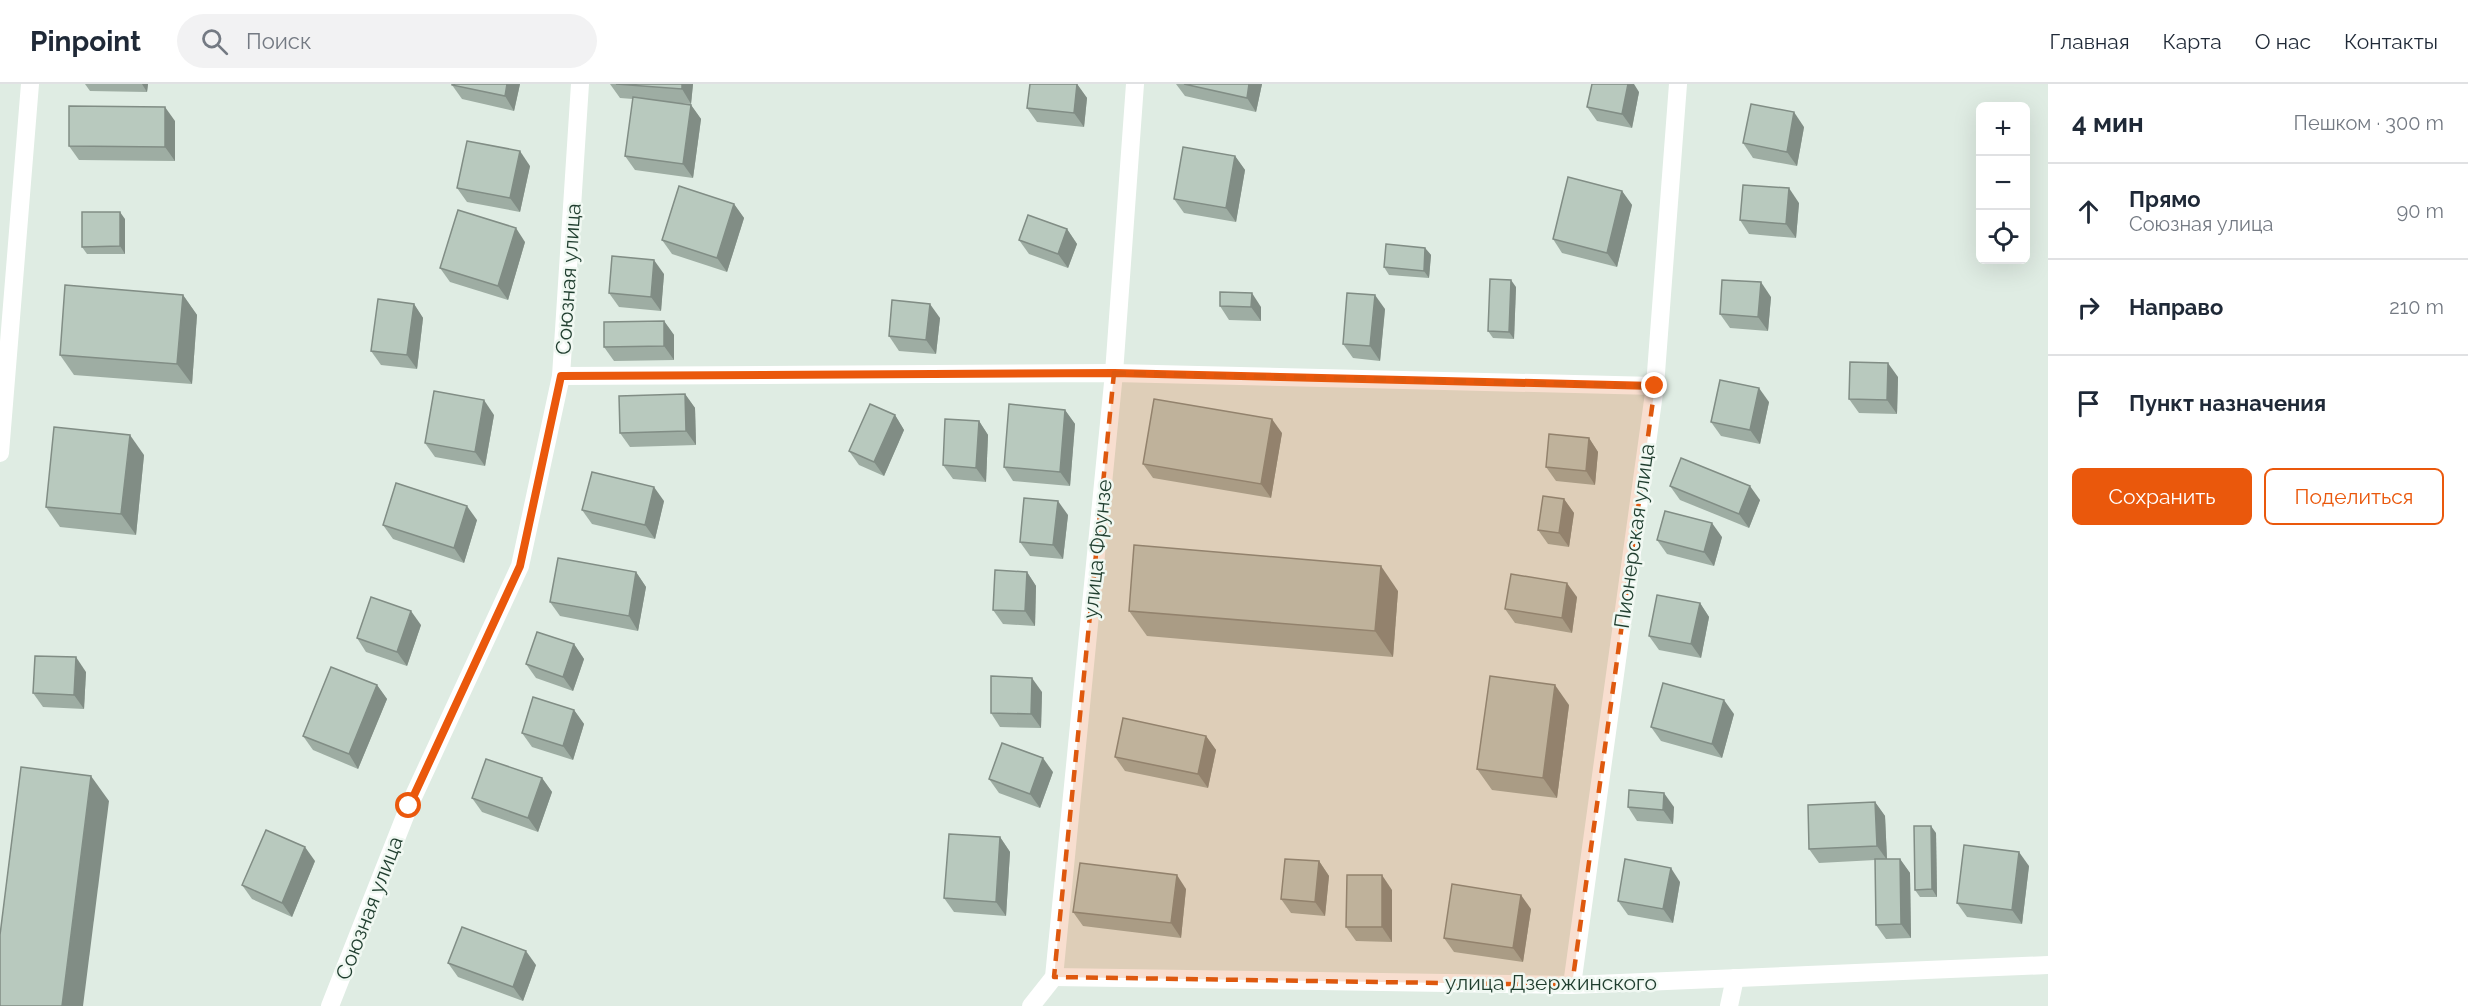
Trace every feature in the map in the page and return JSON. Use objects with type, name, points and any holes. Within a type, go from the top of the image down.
[{"type":"street","points":[[0,453],[30,84]]},
{"type":"street","name":"Союзная улица","points":[[330,1006],[409,806],[520,566],[561,376],[580,84]]},
{"type":"street","name":"улица Фрунзе","points":[[1054,977],[1114,373],[1136,84]]},
{"type":"street","name":"Пионерская улица","points":[[1572,985],[1655,386],[1678,84]]},
{"type":"street","points":[[561,376],[1114,373],[1655,386]]},
{"type":"street","name":"улица Дзержинского","points":[[1054,977],[1572,985],[2048,965]]},
{"type":"street","points":[[1031,1006],[1054,977]]},
{"type":"street","points":[[1729,1006],[1735,978]]},
{"type":"highlighted area","points":[[1114,373],[1655,386],[1572,985],[1054,977]]},
{"type":"building","points":[[452,84],[507,84],[505,96]]},
{"type":"building","points":[[616,84],[682,84],[682,89]]},
{"type":"building","points":[[1030,84],[1077,84],[1074,113],[1027,108]]},
{"type":"building","points":[[1184,84],[1249,84],[1247,98]]},
{"type":"building","points":[[1592,84],[1628,84],[1622,114],[1587,107]]},
{"type":"building","points":[[633,97],[691,105],[683,164],[625,156]]},
{"type":"building","points":[[1751,104],[1794,112],[1787,152],[1743,143]]},
{"type":"building","points":[[69,106],[165,107],[165,147],[69,146]]},
{"type":"building","points":[[467,141],[520,151],[510,198],[457,188]]},
{"type":"building","points":[[1183,147],[1235,156],[1226,208],[1174,199]]},
{"type":"building","points":[[1568,177],[1622,191],[1607,253],[1553,239]]},
{"type":"building","points":[[1743,185],[1789,188],[1786,224],[1740,220]]},
{"type":"building","points":[[679,186],[734,204],[717,258],[662,240]]},
{"type":"building","points":[[458,210],[516,228],[498,286],[440,268]]},
{"type":"building","points":[[82,212],[120,212],[120,246],[82,247]]},
{"type":"building","points":[[1028,215],[1067,229],[1058,254],[1019,240]]},
{"type":"building","points":[[1386,244],[1425,248],[1424,271],[1384,267]]},
{"type":"building","points":[[612,256],[654,260],[651,297],[609,293]]},
{"type":"building","points":[[1490,279],[1511,280],[1509,332],[1488,331]]},
{"type":"building","points":[[1722,280],[1761,282],[1758,317],[1720,314]]},
{"type":"building","points":[[65,285],[183,295],[177,364],[60,355]]},
{"type":"building","points":[[1220,292],[1252,293],[1251,307],[1220,306]]},
{"type":"building","points":[[1347,293],[1375,295],[1370,346],[1343,344]]},
{"type":"building","points":[[378,299],[414,304],[407,355],[371,351]]},
{"type":"building","points":[[892,300],[930,304],[926,340],[889,336]]},
{"type":"building","points":[[664,321],[664,346],[604,347],[604,322]]},
{"type":"building","points":[[1850,362],[1888,363],[1887,400],[1849,399]]},
{"type":"building","points":[[1720,380],[1759,388],[1750,430],[1711,422]]},
{"type":"building","points":[[434,391],[484,400],[475,452],[425,443]]},
{"type":"building","points":[[685,394],[686,431],[620,433],[619,396]]},
{"type":"building","points":[[1154,399],[1272,419],[1261,484],[1143,464]]},
{"type":"building","points":[[870,404],[895,415],[874,462],[849,451]]},
{"type":"building","points":[[1009,404],[1065,410],[1060,472],[1004,467]]},
{"type":"building","points":[[945,419],[979,421],[976,468],[943,465]]},
{"type":"building","points":[[54,427],[130,435],[121,514],[46,507]]},
{"type":"building","points":[[1549,434],[1589,438],[1586,471],[1546,467]]},
{"type":"building","points":[[1681,458],[1750,486],[1739,514],[1670,486]]},
{"type":"building","points":[[592,472],[654,487],[645,525],[582,510]]},
{"type":"building","points":[[396,483],[467,506],[454,548],[383,525]]},
{"type":"building","points":[[1543,496],[1564,499],[1559,533],[1538,530]]},
{"type":"building","points":[[1024,498],[1058,501],[1053,545],[1020,542]]},
{"type":"building","points":[[1665,511],[1712,523],[1704,552],[1657,540]]},
{"type":"building","points":[[1134,545],[1381,566],[1375,631],[1129,611]]},
{"type":"building","points":[[558,558],[636,572],[629,616],[550,602]]},
{"type":"building","points":[[995,570],[1027,572],[1025,611],[993,610]]},
{"type":"building","points":[[1511,574],[1567,583],[1562,618],[1505,609]]},
{"type":"building","points":[[1657,595],[1700,603],[1691,644],[1649,636]]},
{"type":"building","points":[[371,597],[411,611],[397,652],[357,638]]},
{"type":"building","points":[[537,632],[574,644],[563,677],[526,664]]},
{"type":"building","points":[[35,656],[76,657],[74,695],[33,693]]},
{"type":"building","points":[[331,667],[377,685],[349,754],[303,736]]},
{"type":"building","points":[[991,676],[1032,678],[1031,714],[991,713]]},
{"type":"building","points":[[1490,676],[1555,685],[1543,778],[1477,769]]},
{"type":"building","points":[[1663,683],[1724,700],[1712,744],[1651,727]]},
{"type":"building","points":[[533,697],[574,710],[563,746],[522,733]]},
{"type":"building","points":[[1123,718],[1206,736],[1198,774],[1115,757]]},
{"type":"building","points":[[1002,743],[1043,758],[1030,794],[989,779]]},
{"type":"building","points":[[486,759],[542,778],[528,818],[472,798]]},
{"type":"building","points":[[21,767],[91,776],[62,1006],[0,1006],[0,935]]},
{"type":"building","points":[[1629,790],[1664,793],[1663,810],[1628,807]]},
{"type":"building","points":[[1875,802],[1877,846],[1809,849],[1808,805]]},
{"type":"building","points":[[1914,826],[1931,826],[1932,889],[1915,890]]},
{"type":"building","points":[[266,830],[305,847],[282,903],[242,885]]},
{"type":"building","points":[[949,834],[1000,837],[996,902],[944,898]]},
{"type":"building","points":[[1964,845],[2019,852],[2012,910],[1957,903]]},
{"type":"building","points":[[1285,859],[1319,861],[1315,902],[1281,899]]},
{"type":"building","points":[[1625,859],[1671,868],[1663,909],[1618,901]]},
{"type":"building","points":[[1875,859],[1900,859],[1901,924],[1876,925]]},
{"type":"building","points":[[1080,863],[1177,875],[1171,923],[1073,912]]},
{"type":"building","points":[[1347,875],[1382,875],[1382,927],[1346,927]]},
{"type":"building","points":[[1452,884],[1521,895],[1513,948],[1444,938]]},
{"type":"building","points":[[462,927],[526,951],[513,987],[448,963]]},
{"type":"route","points":[[409,806],[520,566],[561,376],[1114,373],[1655,386]]}]
